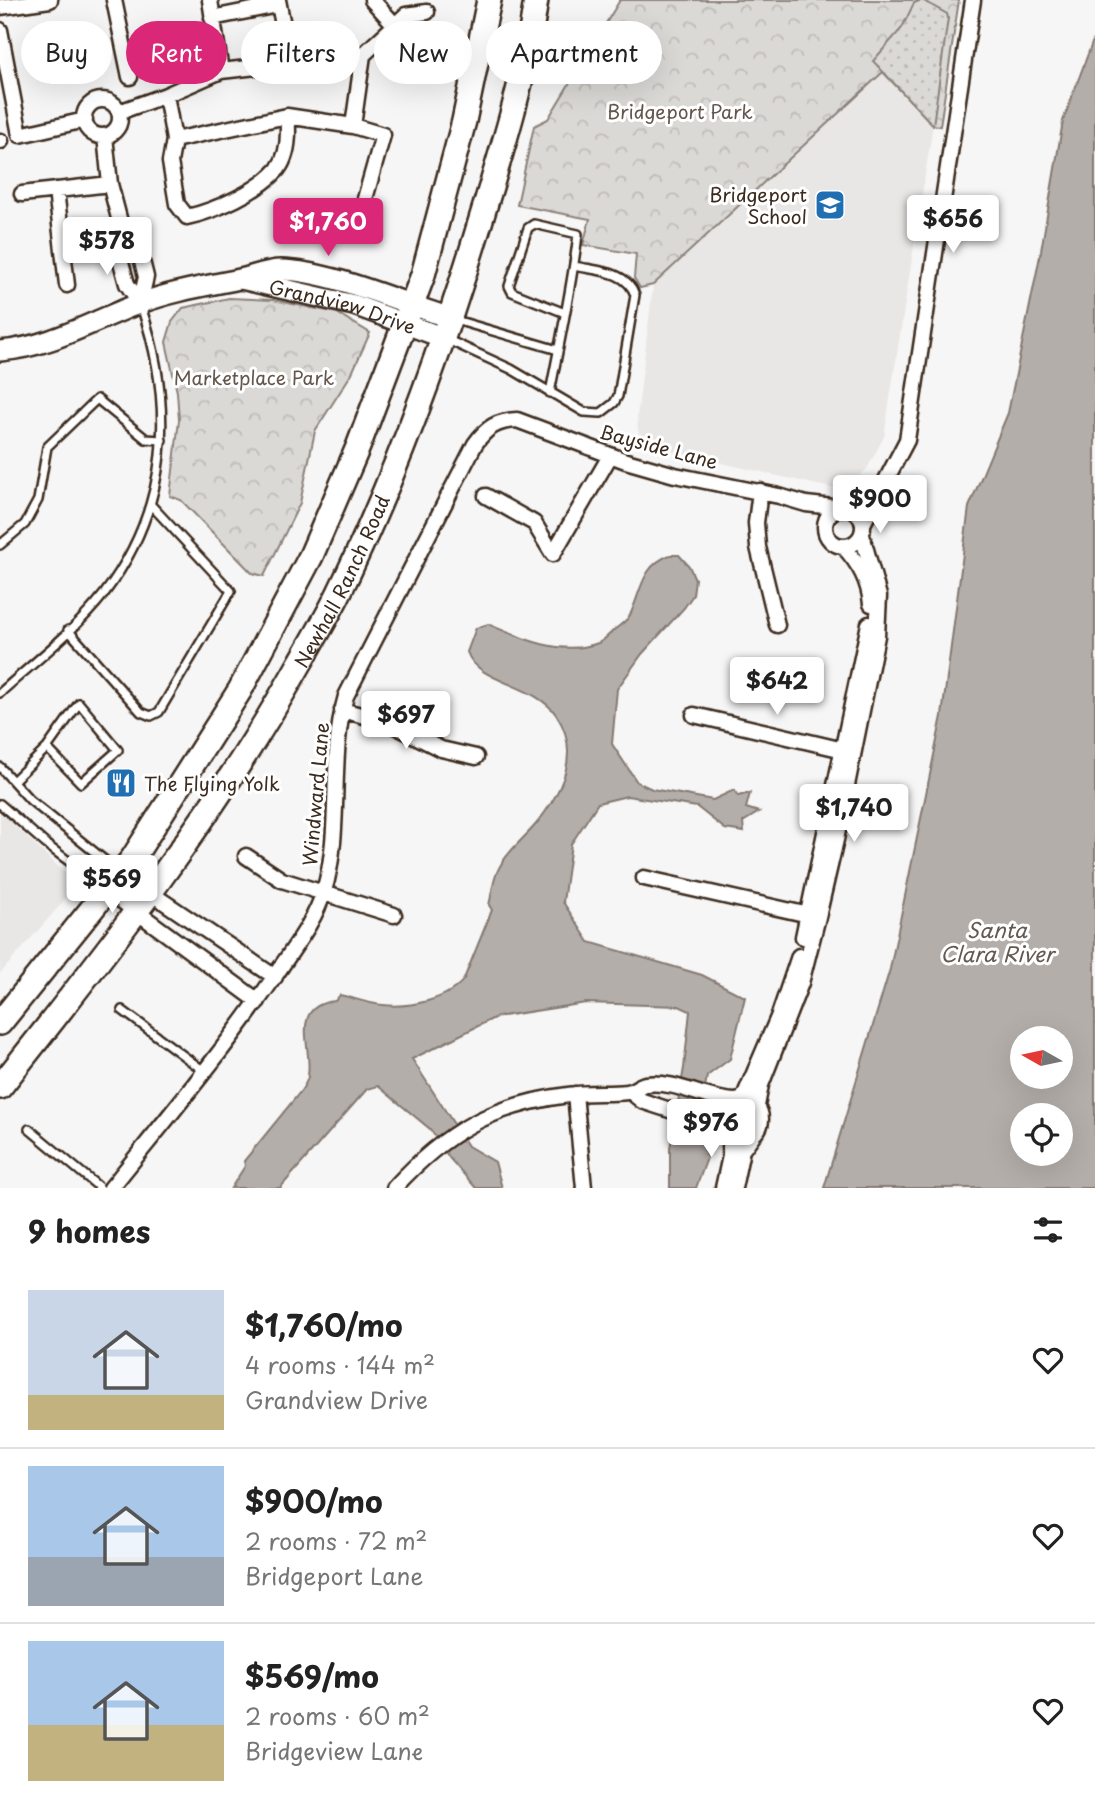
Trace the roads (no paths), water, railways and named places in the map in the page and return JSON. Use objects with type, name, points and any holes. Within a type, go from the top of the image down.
[{"type":"main road","name":"Newhall Ranch Road","points":[[0,1023],[114,882],[240,690],[304,568],[358,447],[409,315],[464,121],[489,0]]},
{"type":"main road","name":"Newhall Ranch Road","points":[[0,1087],[152,893],[247,754],[337,597],[383,498],[447,328],[507,132],[528,48],[536,0]]},
{"type":"street","points":[[0,7],[50,0]]},
{"type":"street","points":[[114,0],[126,58]]},
{"type":"street","points":[[209,0],[213,21]]},
{"type":"street","points":[[372,0],[391,21]]},
{"type":"street","points":[[844,547],[855,543],[907,440],[973,0]]},
{"type":"street","points":[[212,18],[278,3],[282,21]]},
{"type":"street","points":[[398,21],[406,15],[427,12]]},
{"type":"street","points":[[0,30],[20,135],[85,120]]},
{"type":"street","points":[[353,126],[363,55],[374,44]]},
{"type":"street","points":[[227,70],[363,55]]},
{"type":"street","points":[[119,112],[191,84]]},
{"type":"street","points":[[166,95],[174,140],[170,162],[177,204],[187,217],[211,212],[240,196],[278,168],[289,137],[288,116]]},
{"type":"street","points":[[106,101],[119,112],[118,127],[105,136],[89,130],[85,120],[87,109],[95,102],[106,101]]},
{"type":"street","points":[[174,140],[288,116],[353,126],[383,135],[359,219]]},
{"type":"street","points":[[105,136],[110,184],[125,241],[121,262],[127,285],[140,303]]},
{"type":"street","points":[[22,194],[110,184]]},
{"type":"street","points":[[56,190],[67,285]]},
{"type":"street","points":[[125,241],[139,249],[146,277],[140,303]]},
{"type":"street","name":"Grandview Drive","points":[[0,351],[34,345],[86,327],[140,303],[265,271],[296,272],[330,279],[409,315],[447,328]]},
{"type":"street","name":"Bayside Lane","points":[[503,421],[517,420],[532,424],[610,456],[675,475],[760,491],[806,504],[845,508]]},
{"type":"street","name":"Windward Lane","points":[[111,1188],[258,1001],[306,929],[323,894],[330,866],[337,739],[342,710],[353,679],[475,444],[484,431],[503,421]]},
{"type":"street","points":[[486,496],[534,523],[553,554],[610,456]]},
{"type":"street","points":[[825,529],[827,517],[831,513],[880,490]]},
{"type":"street","points":[[760,491],[756,523],[758,547],[777,625]]},
{"type":"street","points":[[723,1188],[730,1156],[728,1131],[723,1116],[725,1110],[745,1102],[761,1085],[801,983],[836,840],[871,614],[869,591],[860,565],[844,547],[829,539],[825,529],[806,504]]},
{"type":"street","points":[[745,1102],[799,956],[879,620],[880,601],[863,529],[858,514],[845,508]]},
{"type":"street","points":[[342,710],[387,722],[442,749],[477,757]]},
{"type":"street","points":[[694,715],[848,751]]},
{"type":"street","points":[[246,856],[282,880],[394,915]]},
{"type":"street","points":[[644,878],[808,915]]},
{"type":"street","points":[[114,882],[152,893],[275,976]]},
{"type":"street","points":[[114,882],[138,911],[258,1001]]},
{"type":"street","points":[[394,1188],[435,1147],[484,1116],[516,1105],[575,1094],[631,1092],[644,1084],[665,1085],[711,1099],[745,1102],[762,1118],[758,1130],[742,1150],[734,1188]]},
{"type":"street","points":[[682,1113],[680,1099],[687,1091]]},
{"type":"street","points":[[631,1092],[642,1101],[705,1120],[741,1138],[753,1135]]},
{"type":"street","points":[[575,1094],[584,1188]]},
{"type":"lane","points":[[550,393],[574,266],[578,234],[534,225],[528,228],[509,286],[512,292],[565,313]]},
{"type":"lane","points":[[447,328],[584,412],[592,414],[608,409],[618,396],[635,303],[632,288],[621,277],[574,266]]},
{"type":"lane","points":[[0,693],[103,594],[136,540],[151,505],[159,470],[163,409],[158,368],[140,303]]},
{"type":"lane","points":[[447,328],[558,350]]},
{"type":"lane","points":[[0,545],[25,524],[38,500],[47,447],[97,399],[146,439],[162,440]]},
{"type":"lane","points":[[68,630],[141,712],[151,716],[159,712],[231,591],[151,505]]},
{"type":"lane","points":[[13,781],[47,747],[79,703],[118,750],[81,783],[47,747]]},
{"type":"lane","points":[[0,767],[114,882]]},
{"type":"lane","points":[[0,804],[47,845],[114,882]]},
{"type":"lane","points":[[122,1010],[204,1072]]},
{"type":"lane","points":[[29,1129],[100,1188]]},
{"type":"water","name":"Santa Clara River","points":[[1095,35],[1095,1188],[824,1188],[890,969],[942,716],[969,507],[1008,413],[1041,251],[1063,121]]},
{"type":"water","points":[[670,555],[679,555],[689,566],[695,579],[693,595],[642,654],[617,689],[612,744],[637,782],[652,789],[713,800],[734,790],[738,796],[750,793],[746,808],[759,812],[743,822],[744,832],[725,829],[697,807],[627,796],[598,803],[571,844],[563,902],[589,942],[702,975],[745,997],[730,1059],[707,1076],[698,1127],[707,1158],[696,1188],[670,1188],[670,1148],[684,1068],[690,1011],[679,1006],[586,1003],[496,1017],[412,1059],[468,1146],[495,1162],[502,1188],[476,1188],[450,1159],[430,1129],[378,1086],[367,1089],[280,1188],[231,1188],[245,1166],[244,1161],[307,1081],[309,1064],[306,1030],[307,1019],[312,1011],[335,1001],[340,995],[393,1006],[427,1001],[457,986],[464,979],[492,910],[489,905],[499,868],[546,811],[561,785],[568,758],[568,744],[557,716],[548,705],[536,697],[495,678],[473,663],[467,652],[476,628],[488,624],[527,640],[556,647],[584,647],[598,643],[627,619],[648,572],[660,560]]},
{"type":"place","name":"Bridgeport School","points":[[830,205]]},
{"type":"place","name":"The Flying Yolk","points":[[121,783]]},
{"type":"park label","name":"Bridgeport Park","points":[[680,111]]},
{"type":"park label","name":"Marketplace Park","points":[[254,377]]}]
